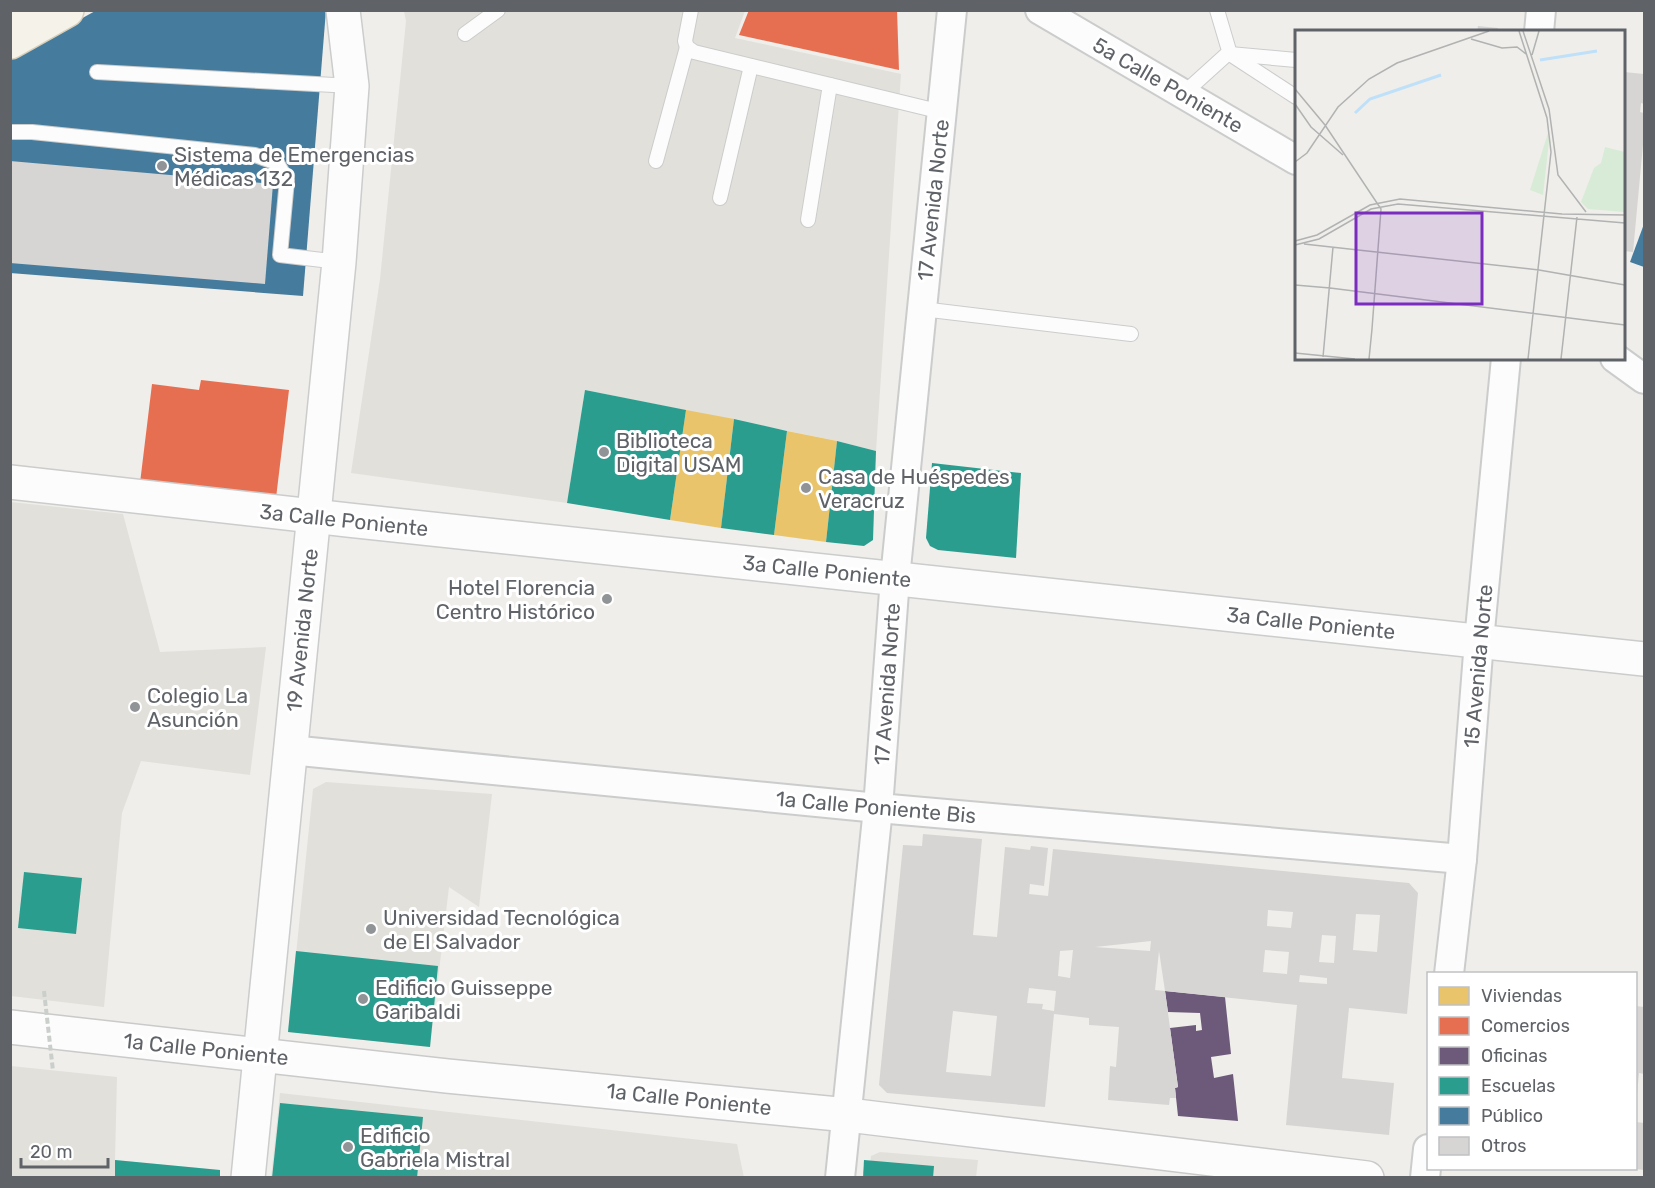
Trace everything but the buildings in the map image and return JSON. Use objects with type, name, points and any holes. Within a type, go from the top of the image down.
[{"type":"main road","points":[[10,42],[68,10]]},
{"type":"street","name":"19 Avenida Norte","points":[[248,1178],[339,262],[352,86],[343,10]]},
{"type":"street","name":"17 Avenida Norte","points":[[840,1178],[878,808],[895,578],[952,10]]},
{"type":"street","name":"5a Calle Poniente","points":[[1040,10],[1295,159]]},
{"type":"street","points":[[1539,30],[1541,10]]},
{"type":"street","name":"15 Avenida Norte","points":[[1449,972],[1462,859],[1479,641],[1506,360]]},
{"type":"street","points":[[1618,360],[1644,379]]},
{"type":"street","name":"3a Calle Poniente","points":[[10,482],[313,517],[1644,659]]},
{"type":"street","name":"1a Calle Poniente Bis","points":[[290,750],[878,808],[1462,859]]},
{"type":"street","name":"1a Calle Poniente","points":[[10,1027],[447,1076],[848,1115],[1367,1178]]},
{"type":"street","points":[[1425,1178],[1427,1159]]},
{"type":"lane","points":[[465,34],[498,10]]},
{"type":"lane","points":[[656,161],[687,47],[685,41],[691,10]]},
{"type":"lane","points":[[1217,10],[1230,54],[1295,96]]},
{"type":"lane","points":[[687,47],[694,52],[942,112]]},
{"type":"lane","points":[[1183,94],[1230,54],[1295,60]]},
{"type":"lane","points":[[720,198],[752,66]]},
{"type":"lane","points":[[97,72],[352,86]]},
{"type":"lane","points":[[808,220],[830,85]]},
{"type":"lane","points":[[10,132],[32,132],[255,155],[277,163],[286,180],[279,255],[339,262]]},
{"type":"lane","points":[[922,309],[1131,334]]},
{"type":"path","points":[[44,991],[53,1071]]},
{"type":"shaded area","points":[[404,11],[745,11],[735,38],[901,74],[876,451],[585,390],[567,503],[351,473],[380,279],[406,21]]},
{"type":"shaded area","name":"Colegio La Asunción","points":[[11,502],[123,514],[160,652],[266,647],[250,775],[141,761],[122,813],[104,1007],[11,996]]},
{"type":"shaded area","name":"Universidad Tecnológica de El Salvador","points":[[326,782],[492,794],[479,907],[449,887],[430,1047],[288,1032],[313,789]]},
{"type":"shaded area","points":[[11,1066],[117,1077],[115,1160],[220,1170],[220,1178],[11,1178]]},
{"type":"shaded area","points":[[280,1093],[737,1144],[744,1178],[271,1178]]},
{"type":"shaded area","points":[[880,1152],[978,1160],[976,1177],[869,1178],[871,1156]]},
{"type":"place","name":"Sistema de Emergencias Médicas 132","points":[[162,166]]},
{"type":"place","name":"Biblioteca Digital USAM","points":[[604,452]]},
{"type":"place","name":"Casa de Huéspedes Veracruz","points":[[806,488]]},
{"type":"place","name":"Hotel Florencia Centro Histórico","points":[[607,599]]},
{"type":"place","name":"Colegio La Asunción","points":[[135,707]]},
{"type":"place","name":"Universidad Tecnológica de El Salvador","points":[[371,929]]},
{"type":"place","name":"Edificio Guisseppe Garibaldi","points":[[363,999]]},
{"type":"place","name":"Edificio Gabriela Mistral","points":[[348,1147]]}]
